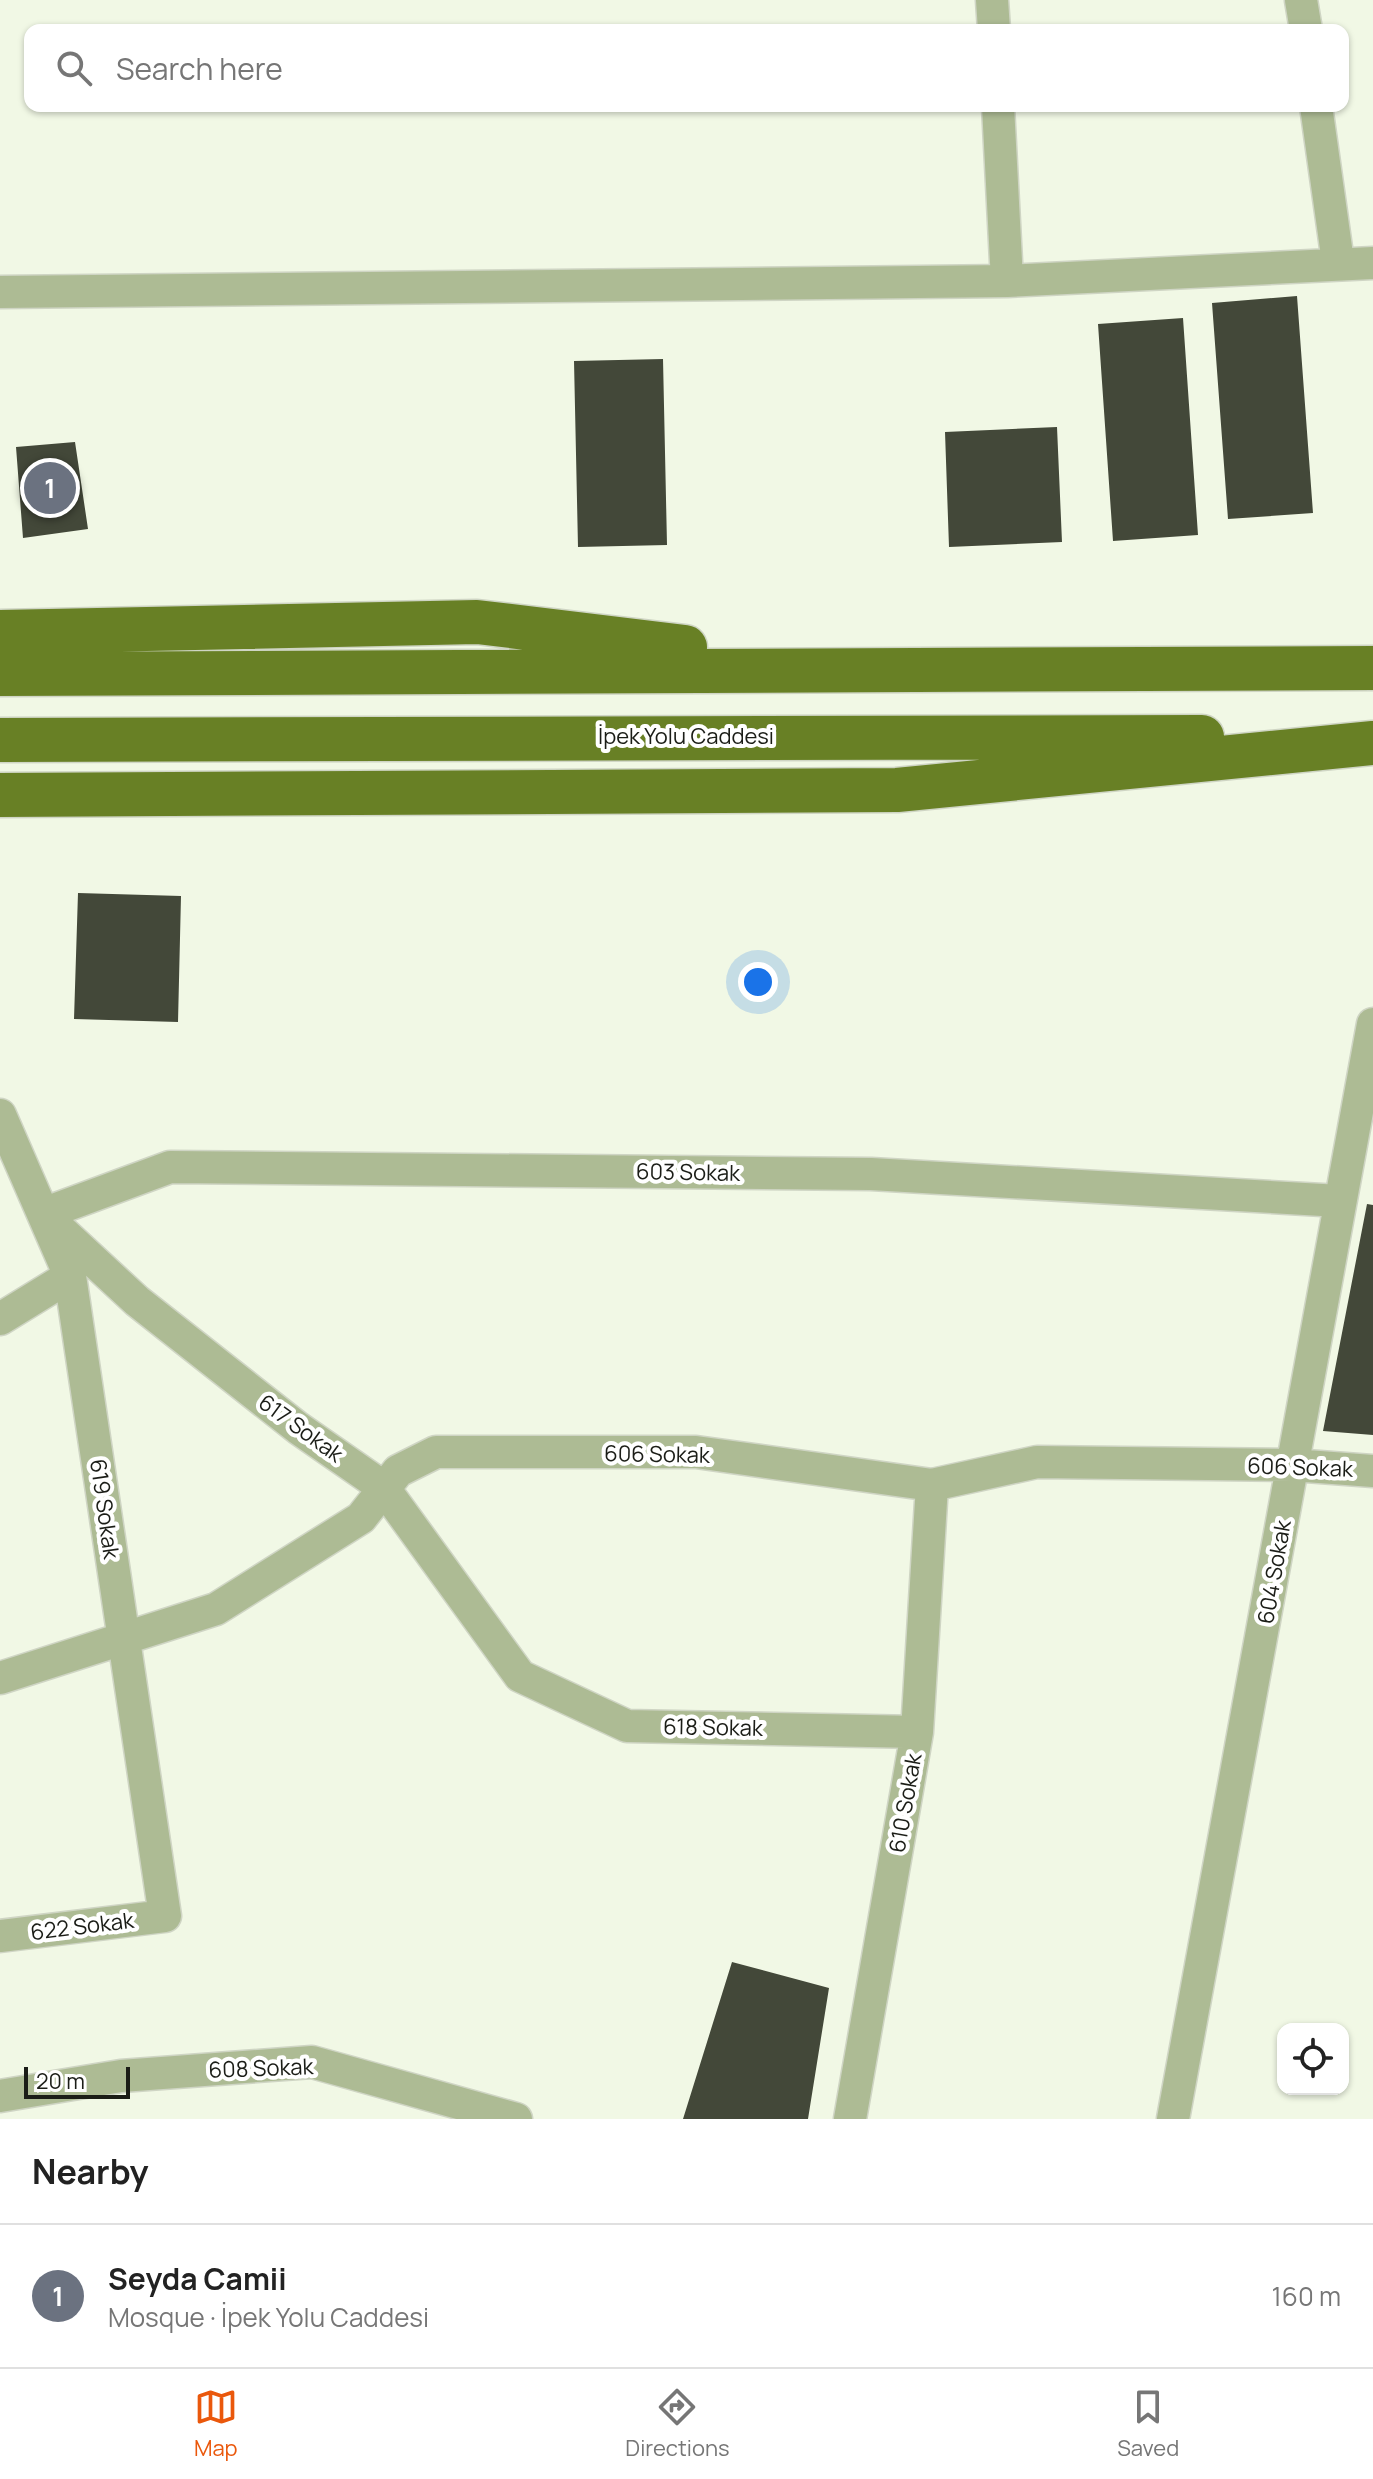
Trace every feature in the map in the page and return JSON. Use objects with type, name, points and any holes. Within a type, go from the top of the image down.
[{"type":"highway","points":[[0,632],[477,622],[878,670]]},
{"type":"highway","points":[[0,674],[1373,668]]},
{"type":"highway","name":"İpek Yolu Caddesi","points":[[0,740],[433,736],[1373,740]]},
{"type":"highway","points":[[0,795],[897,790],[1373,740]]},
{"type":"street","points":[[992,0],[994,24]]},
{"type":"street","points":[[1301,0],[1305,24]]},
{"type":"street","points":[[998,112],[1007,281]]},
{"type":"street","points":[[1317,112],[1338,262]]},
{"type":"street","points":[[0,292],[1007,281],[1338,262],[1373,263]]},
{"type":"street","name":"604 Sokak","points":[[1173,2119],[1373,1024]]},
{"type":"street","name":"619 Sokak","points":[[0,1115],[70,1276],[165,1916]]},
{"type":"street","name":"603 Sokak","points":[[43,1214],[170,1167],[871,1174],[1340,1201]]},
{"type":"street","name":"617 Sokak","points":[[43,1214],[137,1301],[298,1428],[383,1487],[520,1676]]},
{"type":"street","points":[[0,1319],[70,1276]]},
{"type":"street","name":"606 Sokak","points":[[0,1678],[216,1609],[361,1518],[398,1471],[436,1452],[696,1452],[932,1485],[1037,1462],[1293,1465],[1373,1471]]},
{"type":"street","name":"610 Sokak","points":[[850,2119],[917,1732],[932,1485]]},
{"type":"street","name":"618 Sokak","points":[[520,1676],[627,1726],[917,1732]]},
{"type":"street","name":"622 Sokak","points":[[0,1936],[165,1916]]},
{"type":"street","name":"608 Sokak","points":[[0,2096],[121,2076],[312,2062],[516,2119]]},
{"type":"building","points":[[1297,296],[1313,513],[1228,519],[1212,303]]},
{"type":"building","points":[[1183,318],[1198,535],[1113,541],[1098,324]]},
{"type":"building","points":[[663,359],[667,545],[578,547],[574,361]]},
{"type":"building","points":[[1057,427],[1062,542],[949,547],[945,432]]},
{"type":"building","points":[[75,442],[88,529],[23,538],[16,447]]},
{"type":"building","points":[[78,893],[181,896],[178,1022],[74,1019]]},
{"type":"building","points":[[1367,1204],[1373,1205],[1373,1435],[1323,1431]]},
{"type":"building","points":[[732,1962],[829,1988],[808,2119],[683,2119]]},
{"type":"place","name":"Seyda Camii","points":[[50,488]]}]
